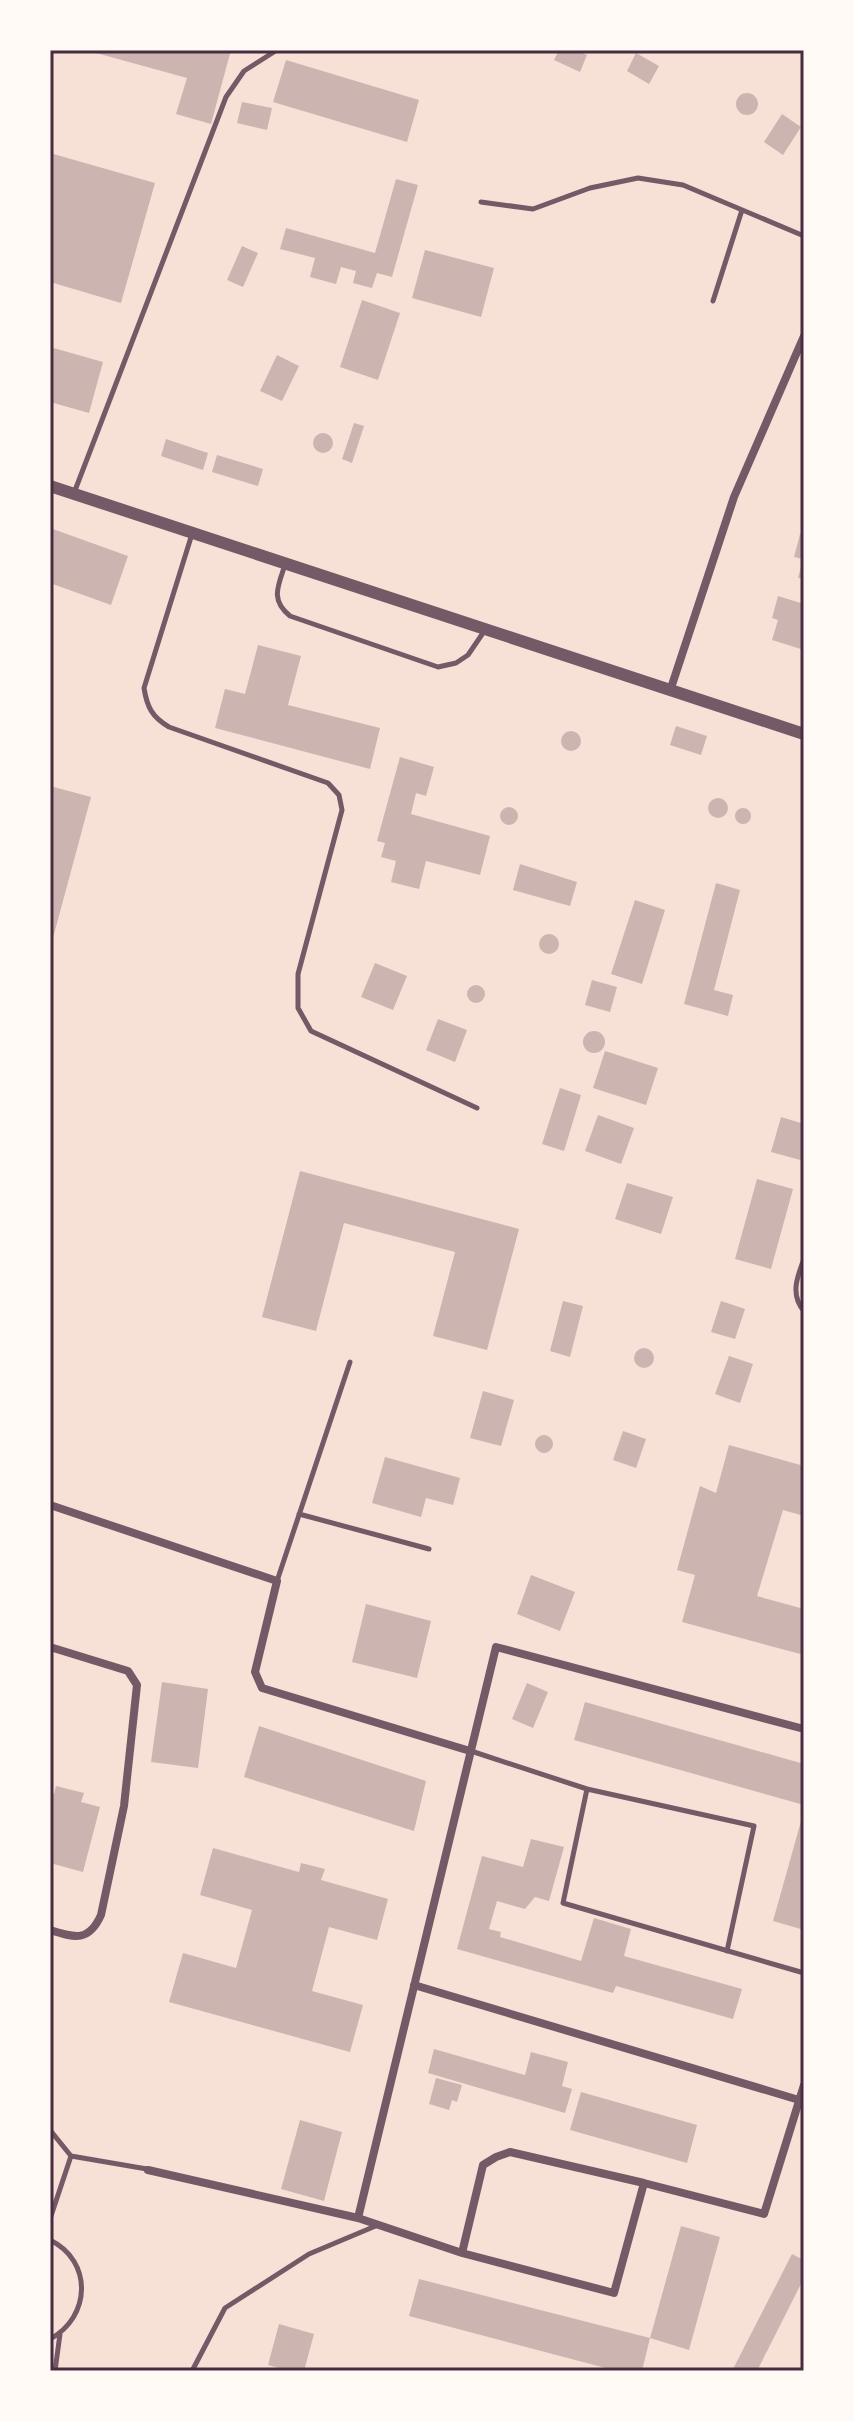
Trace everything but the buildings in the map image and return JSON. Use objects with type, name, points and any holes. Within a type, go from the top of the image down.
[{"type":"street","points":[[670,691],[734,497],[804,336]]},
{"type":"street","points":[[50,486],[804,734]]},
{"type":"street","points":[[50,1505],[277,1581],[255,1672],[262,1688],[470,1751]]},
{"type":"street","points":[[50,1647],[128,1671],[137,1685],[124,1806],[101,1915],[94,1930],[82,1936],[50,1930]]},
{"type":"street","points":[[358,2218],[496,1647],[804,1729]]},
{"type":"street","points":[[414,1985],[799,2100]]},
{"type":"street","points":[[462,2253],[483,2165],[510,2152],[764,2214],[804,2085]]},
{"type":"street","points":[[148,2170],[358,2218],[462,2253],[614,2293],[644,2183]]},
{"type":"lane","points":[[74,494],[226,97],[244,71],[277,50]]},
{"type":"lane","points":[[481,202],[533,209],[590,188],[638,178],[683,185],[804,236]]},
{"type":"lane","points":[[713,301],[742,210]]},
{"type":"lane","points":[[192,533],[144,688],[146,705],[156,719],[169,727],[328,783],[339,795],[342,810],[298,974],[298,1008],[311,1031],[477,1108]]},
{"type":"lane","points":[[285,564],[276,593],[282,610],[290,616],[398,654],[438,667],[456,663],[468,655],[485,630]]},
{"type":"lane","points":[[804,1259],[794,1283],[799,1306],[804,1311]]},
{"type":"lane","points":[[277,1581],[350,1362]]},
{"type":"lane","points":[[299,1514],[429,1549]]},
{"type":"lane","points":[[470,1751],[587,1789],[754,1826],[727,1951]]},
{"type":"lane","points":[[587,1789],[563,1903],[804,1973]]},
{"type":"lane","points":[[50,2130],[71,2156],[148,2170]]},
{"type":"lane","points":[[50,2219],[71,2156]]},
{"type":"lane","points":[[192,2371],[225,2308],[309,2254],[378,2225]]},
{"type":"lane","points":[[50,2240],[72,2256],[80,2272],[83,2289],[73,2321],[50,2339]]},
{"type":"lane","points":[[55,2371],[61,2333]]}]
